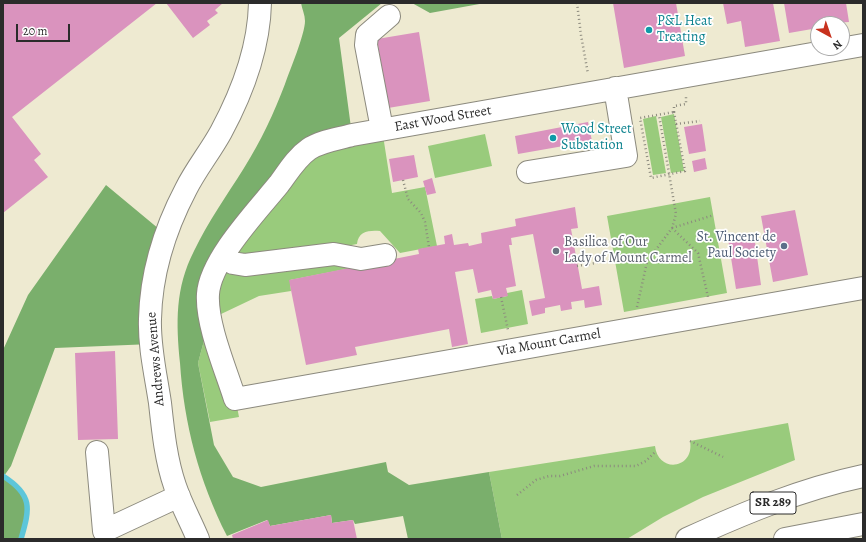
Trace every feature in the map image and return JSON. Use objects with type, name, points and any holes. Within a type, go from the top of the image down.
[{"type":"street","name":"Andrews Avenue","points":[[198,539],[179,496],[171,472],[164,438],[153,356],[150,320],[158,261],[175,211],[237,99],[257,34],[260,3]]},
{"type":"street","points":[[382,129],[366,45],[367,35],[389,16]]},
{"type":"street","name":"East Wood Street","points":[[235,399],[208,308],[208,292],[212,277],[238,235],[294,163],[308,150],[319,144],[382,129],[863,45]]},
{"type":"street","points":[[528,172],[626,156],[615,88]]},
{"type":"street","points":[[223,257],[233,263],[245,265],[334,254],[362,260],[385,255]]},
{"type":"street","name":"Via Mount Carmel","points":[[235,399],[863,288]]},
{"type":"street","points":[[97,452],[104,535],[179,496]]},
{"type":"street","name":"SR 289","points":[[687,539],[731,519],[796,494],[863,476]]},
{"type":"street","points":[[785,539],[863,524]]},
{"type":"path","points":[[577,3],[581,35],[592,92]]},
{"type":"path","points":[[674,112],[640,118],[651,178],[685,171],[674,106],[686,104],[686,94]]},
{"type":"path","points":[[636,328],[637,306],[647,262],[672,228],[676,214],[659,115]]},
{"type":"path","points":[[676,124],[700,121]]},
{"type":"path","points":[[403,180],[408,199],[421,213],[425,222],[429,247]]},
{"type":"path","points":[[672,228],[714,216]]},
{"type":"path","points":[[672,228],[698,253],[713,314]]},
{"type":"path","points":[[577,266],[626,258],[647,262]]},
{"type":"path","points":[[501,297],[512,350]]},
{"type":"path","points":[[690,441],[723,457]]},
{"type":"path","points":[[517,495],[536,480],[549,476],[560,476],[594,466],[636,466],[646,461],[655,452]]},
{"type":"green space","points":[[301,3],[382,3],[339,38],[352,135],[319,144],[238,235],[210,318],[198,363],[214,445],[233,477],[261,487],[386,462],[388,472],[409,485],[489,472],[502,539],[408,539],[403,516],[355,524],[353,520],[332,523],[331,515],[270,526],[267,520],[227,536],[208,494],[194,452],[185,408],[178,334],[178,306],[180,292],[183,278],[199,240],[250,158],[262,137],[276,106],[303,34],[305,16]]},
{"type":"green space","points":[[412,3],[485,3],[430,13]]},
{"type":"green space","points":[[674,114],[684,171],[671,173],[661,117]]},
{"type":"green space","points":[[656,116],[666,173],[653,175],[643,119]]},
{"type":"green space","points":[[382,129],[392,193],[425,187],[437,246],[400,253],[380,231],[365,232],[360,236],[357,244],[331,249],[362,266],[290,280],[291,291],[259,296],[219,315],[239,417],[210,422],[198,363],[210,318],[208,292],[294,163]]},
{"type":"green space","points":[[485,134],[492,166],[435,178],[428,146]]},
{"type":"green space","points":[[106,185],[165,234],[152,344],[55,348],[11,466],[4,476],[20,490],[27,503],[24,528],[21,539],[3,539],[3,350],[28,295]]},
{"type":"green space","points":[[710,197],[727,293],[624,312],[607,216]]},
{"type":"green space","points":[[522,290],[528,324],[481,333],[475,299],[492,296],[493,299],[507,296],[507,293]]},
{"type":"green space","points":[[788,423],[795,460],[703,497],[663,517],[627,539],[502,539],[489,472],[655,446],[662,461],[669,464],[676,464],[687,458],[690,450],[690,441]]},
{"type":"building","points":[[3,3],[157,3],[12,117],[41,154],[34,160],[48,177],[3,213]]},
{"type":"building","points":[[166,3],[223,3],[215,10],[218,13],[207,21],[210,25],[193,38]]},
{"type":"building","name":"P&L Heat Treating","points":[[613,3],[676,3],[685,56],[624,68]]},
{"type":"building","name":"P&L Heat Treating","points":[[723,3],[773,3],[780,41],[745,47],[741,21],[727,24]]},
{"type":"building","points":[[784,3],[846,3],[848,16],[810,16],[810,29],[789,33]]},
{"type":"building","points":[[419,32],[430,101],[388,108],[377,39]]},
{"type":"building","name":"Wood Street Substation","points":[[588,122],[592,141],[518,154],[515,136]]},
{"type":"building","points":[[702,124],[706,151],[689,154],[684,127]]},
{"type":"building","points":[[414,155],[418,177],[393,182],[389,159]]},
{"type":"building","points":[[705,158],[707,169],[694,172],[692,161]]},
{"type":"building","points":[[432,178],[436,193],[427,195],[423,181]]},
{"type":"building","points":[[575,207],[578,228],[571,229],[582,289],[599,286],[602,305],[585,308],[584,300],[571,302],[572,309],[561,311],[560,305],[545,308],[545,313],[532,316],[529,301],[545,298],[533,234],[511,238],[512,245],[509,245],[516,286],[506,288],[508,296],[493,299],[491,290],[478,293],[473,269],[455,272],[468,344],[452,347],[449,329],[355,347],[357,355],[306,365],[289,280],[419,254],[418,249],[445,244],[444,236],[452,234],[454,245],[468,243],[469,246],[482,243],[481,233],[516,226],[515,219]]},
{"type":"building","name":"St. Vincent de Paul Society","points":[[795,210],[808,275],[773,282],[761,216]]},
{"type":"building","points":[[754,235],[761,285],[736,289],[728,239]]},
{"type":"building","points":[[115,351],[118,439],[78,440],[75,353]]},
{"type":"building","points":[[331,515],[332,523],[353,520],[357,539],[233,539],[232,535],[268,520],[270,526]]},
{"type":"waterway","points":[[3,476],[20,490],[27,503],[26,519],[21,539]]},
{"type":"place","name":"P&L Heat Treating","points":[[649,30]]},
{"type":"place","name":"Wood Street Substation","points":[[553,138]]},
{"type":"place","name":"St. Vincent de Paul Society","points":[[784,246]]},
{"type":"place","name":"Basilica of Our Lady of Mount Carmel","points":[[556,251]]}]
